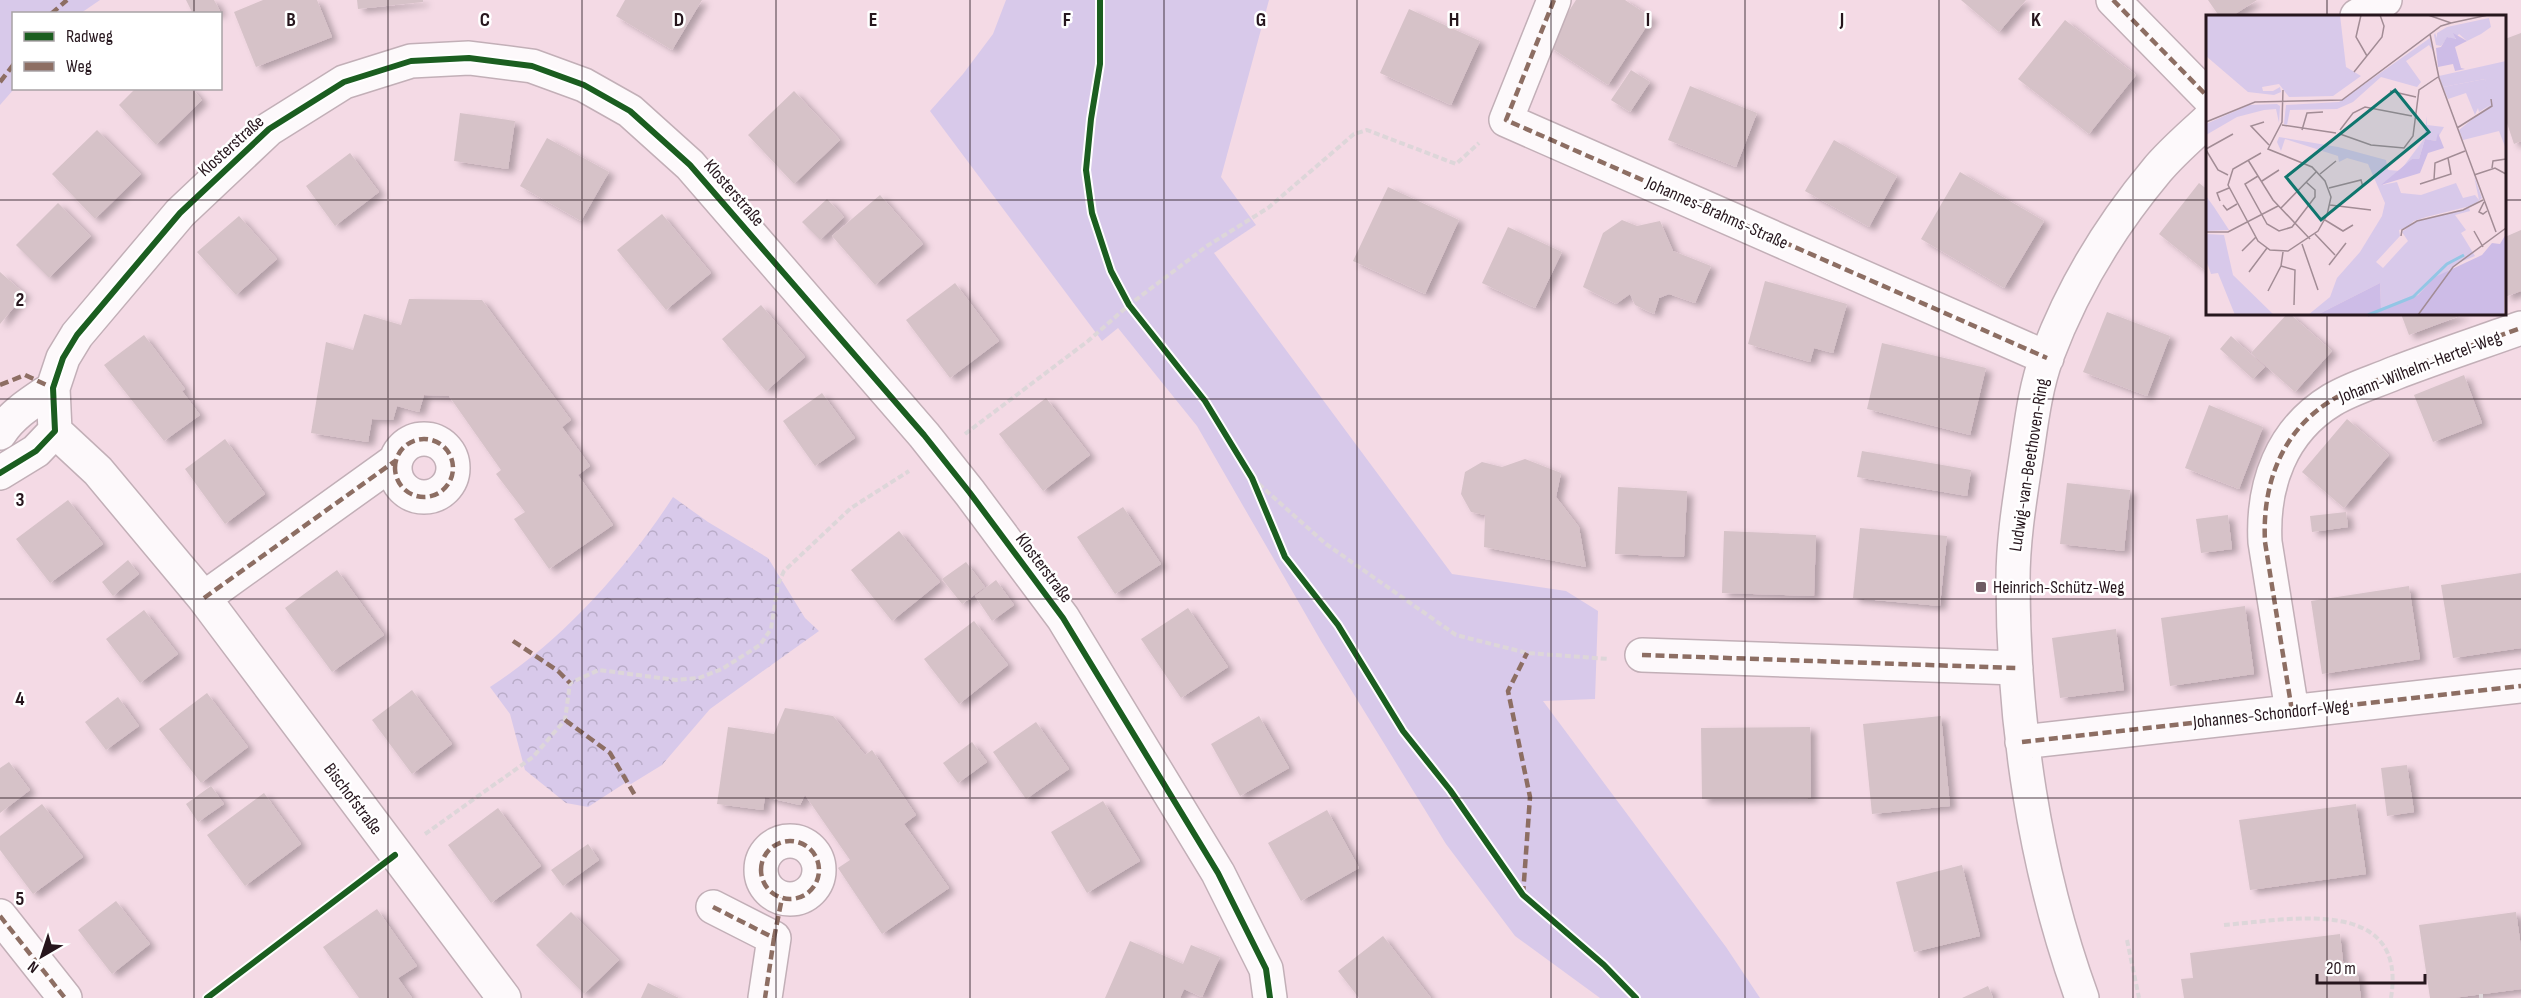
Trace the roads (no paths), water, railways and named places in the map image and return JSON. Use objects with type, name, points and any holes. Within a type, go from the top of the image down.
[{"type":"street","name":"Johannes-Brahms-Straße","points":[[1554,0],[1506,120],[2047,358]]},
{"type":"street","points":[[2113,0],[2206,95]]},
{"type":"street","points":[[2359,15],[2385,0]]},
{"type":"street","name":"Klosterstraße","points":[[55,431],[53,388],[63,358],[77,334],[180,213],[270,129],[344,82],[411,61],[470,58],[532,66],[584,85],[630,111],[690,165],[924,435],[970,493],[1063,618],[1218,873],[1266,969],[1270,998]]},
{"type":"street","name":"Ludwig-van-Beethoven-Ring","points":[[2082,998],[2069,962],[2041,855],[2022,742],[2016,668],[2013,579],[2018,509],[2032,420],[2047,358],[2076,291],[2118,219],[2159,168],[2206,122]]},
{"type":"street","name":"Johann-Wilhelm-Hertel-Weg","points":[[2292,711],[2264,521],[2269,485],[2282,453],[2302,424],[2332,400],[2409,368],[2521,328]]},
{"type":"street","points":[[0,433],[6,423],[22,409],[53,388]]},
{"type":"street","points":[[0,473],[36,451],[55,431]]},
{"type":"street","name":"Bischofstraße","points":[[55,431],[98,471],[204,598],[504,998]]},
{"type":"street","points":[[204,598],[395,461]]},
{"type":"street","points":[[1642,655],[2016,668]]},
{"type":"street","name":"Johannes-Schondorf-Weg","points":[[2022,742],[2521,686]]},
{"type":"street","points":[[765,998],[782,898]]},
{"type":"street","points":[[713,907],[774,938]]},
{"type":"street","points":[[0,916],[65,998]]},
{"type":"place","name":"Heinrich-Schütz-Weg","points":[[1981,587]]}]
